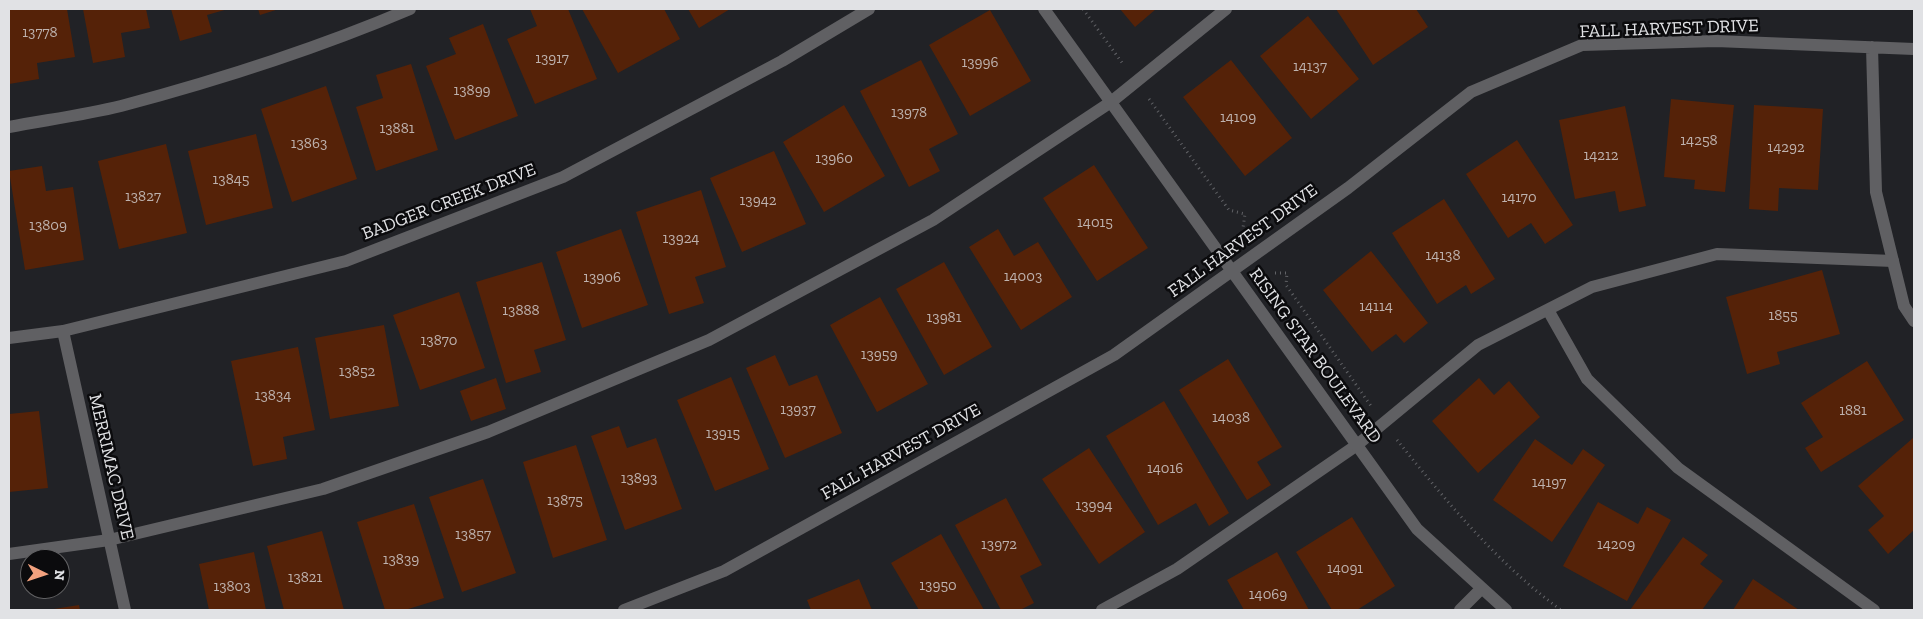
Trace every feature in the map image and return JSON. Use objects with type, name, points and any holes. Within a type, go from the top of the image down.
[{"type":"street","points":[[9,127],[119,106],[254,68],[410,9]]},
{"type":"street","name":"BADGER CREEK DRIVE","points":[[9,338],[63,331],[346,261],[563,176],[782,61],[869,9]]},
{"type":"street","name":"RISING STAR BOULEVARD","points":[[1044,9],[1418,529],[1506,610]]},
{"type":"street","points":[[9,554],[109,540],[323,489],[488,432],[708,340],[933,220],[1111,102],[1226,9]]},
{"type":"street","name":"FALL HARVEST DRIVE","points":[[624,610],[724,571],[1114,355],[1348,188],[1470,92],[1582,45],[1716,41],[1914,49]]},
{"type":"street","points":[[1872,47],[1876,192],[1904,306],[1914,321]]},
{"type":"street","points":[[1102,610],[1177,570],[1357,445],[1478,345],[1592,287],[1717,254],[1894,261]]},
{"type":"street","points":[[1548,310],[1587,379],[1678,468],[1874,610]]},
{"type":"street","name":"MERRIMAC DRIVE","points":[[63,331],[125,610]]},
{"type":"street","points":[[1460,610],[1482,588]]},
{"type":"path","points":[[1083,9],[1229,210],[1245,214],[1243,228]]},
{"type":"path","points":[[1276,273],[1287,273],[1286,285],[1383,423],[1453,509],[1538,594],[1561,610]]},
{"type":"building","points":[[9,9],[67,9],[75,57],[37,63],[39,79],[9,84]]},
{"type":"building","points":[[83,9],[146,9],[150,28],[121,33],[125,57],[93,63]]},
{"type":"building","points":[[171,9],[228,9],[207,15],[212,32],[180,41]]},
{"type":"building","points":[[258,9],[279,9],[260,15]]},
{"type":"building","points":[[530,9],[568,9],[597,79],[535,104],[507,39],[537,26]]},
{"type":"building","points":[[582,9],[664,9],[680,39],[618,73]]},
{"type":"building","points":[[688,9],[730,9],[699,28]]},
{"type":"building","points":[[1120,9],[1156,9],[1135,27]]},
{"type":"building","points":[[1336,9],[1416,9],[1428,27],[1373,65]]},
{"type":"building","points":[[990,10],[1031,81],[970,116],[929,45]]},
{"type":"building","points":[[1308,16],[1359,79],[1311,119],[1260,56]]},
{"type":"building","points":[[483,24],[518,116],[455,140],[426,66],[456,54],[449,38]]},
{"type":"building","points":[[921,60],[958,134],[929,149],[940,171],[909,187],[860,91]]},
{"type":"building","points":[[1231,60],[1292,138],[1245,176],[1183,97]]},
{"type":"building","points":[[411,64],[438,150],[376,171],[356,107],[383,98],[376,75]]},
{"type":"building","points":[[326,86],[357,179],[292,202],[261,109]]},
{"type":"building","points":[[1671,99],[1734,105],[1725,192],[1694,189],[1695,180],[1664,177]]},
{"type":"building","points":[[844,105],[885,176],[824,212],[783,142]]},
{"type":"building","points":[[1754,105],[1823,109],[1818,190],[1779,188],[1778,211],[1749,209]]},
{"type":"building","points":[[1625,106],[1646,206],[1619,212],[1615,191],[1575,199],[1559,120]]},
{"type":"building","points":[[256,134],[273,208],[206,225],[188,151]]},
{"type":"building","points":[[1517,140],[1573,225],[1545,244],[1531,223],[1508,238],[1466,174]]},
{"type":"building","points":[[166,144],[187,233],[119,249],[98,161]]},
{"type":"building","points":[[774,151],[806,224],[742,252],[710,178]]},
{"type":"building","points":[[1094,165],[1148,248],[1097,281],[1043,198]]},
{"type":"building","points":[[42,166],[46,191],[73,187],[84,260],[25,270],[9,171]]},
{"type":"building","points":[[701,190],[726,267],[695,277],[704,303],[669,314],[636,212]]},
{"type":"building","points":[[1444,199],[1495,279],[1471,294],[1466,285],[1437,304],[1392,233]]},
{"type":"building","points":[[621,229],[648,305],[582,328],[556,252]]},
{"type":"building","points":[[998,229],[1014,256],[1038,242],[1072,297],[1021,330],[969,247]]},
{"type":"building","points":[[1371,251],[1428,323],[1404,343],[1396,334],[1372,352],[1323,290]]},
{"type":"building","points":[[542,262],[566,340],[534,350],[541,372],[506,383],[476,282]]},
{"type":"building","points":[[944,262],[992,347],[944,375],[896,289]]},
{"type":"building","points":[[1822,270],[1840,334],[1777,352],[1780,364],[1747,374],[1726,297]]},
{"type":"building","points":[[459,292],[485,368],[420,390],[393,315]]},
{"type":"building","points":[[880,297],[928,384],[877,412],[830,325]]},
{"type":"building","points":[[384,325],[399,406],[330,419],[315,338]]},
{"type":"building","points":[[298,347],[315,430],[283,437],[287,459],[253,466],[231,361]]},
{"type":"building","points":[[775,355],[789,386],[817,375],[842,433],[785,458],[746,368]]},
{"type":"building","points":[[1228,359],[1282,447],[1257,462],[1271,485],[1247,500],[1179,390]]},
{"type":"building","points":[[1867,361],[1904,420],[1821,472],[1805,448],[1823,437],[1801,403]]},
{"type":"building","points":[[731,377],[769,469],[715,491],[677,400]]},
{"type":"building","points":[[496,378],[506,409],[471,421],[460,391]]},
{"type":"building","points":[[1479,378],[1494,395],[1509,381],[1540,417],[1478,473],[1432,421]]},
{"type":"building","points":[[1164,401],[1229,513],[1209,526],[1196,503],[1158,525],[1106,436]]},
{"type":"building","points":[[39,411],[48,488],[9,492],[9,414]]},
{"type":"building","points":[[619,426],[627,448],[656,438],[682,509],[625,530],[591,436]]},
{"type":"building","points":[[1913,438],[1914,530],[1888,554],[1868,530],[1884,516],[1858,486]]},
{"type":"building","points":[[1535,439],[1572,465],[1583,449],[1605,465],[1552,542],[1493,500]]},
{"type":"building","points":[[576,445],[607,540],[553,558],[523,462]]},
{"type":"building","points":[[1089,448],[1145,532],[1099,564],[1042,479]]},
{"type":"building","points":[[483,479],[516,573],[462,592],[429,497]]},
{"type":"building","points":[[1006,498],[1042,565],[1020,576],[1034,603],[1020,610],[1001,610],[955,525]]},
{"type":"building","points":[[1598,502],[1638,524],[1647,507],[1671,520],[1627,601],[1563,566]]},
{"type":"building","points":[[414,504],[444,598],[405,610],[385,610],[357,522]]},
{"type":"building","points":[[1352,517],[1395,586],[1357,610],[1332,610],[1296,552]]},
{"type":"building","points":[[322,531],[344,610],[284,610],[267,546]]},
{"type":"building","points":[[941,534],[984,610],[919,610],[891,563]]},
{"type":"building","points":[[1683,537],[1708,555],[1700,564],[1723,581],[1702,610],[1630,610]]},
{"type":"building","points":[[254,552],[266,610],[209,610],[199,564]]},
{"type":"building","points":[[1277,552],[1309,610],[1244,610],[1227,580]]},
{"type":"building","points":[[859,579],[872,610],[811,610],[807,600]]},
{"type":"building","points":[[1753,579],[1799,610],[1733,610]]},
{"type":"building","points":[[79,605],[80,610],[54,610],[54,609]]}]
